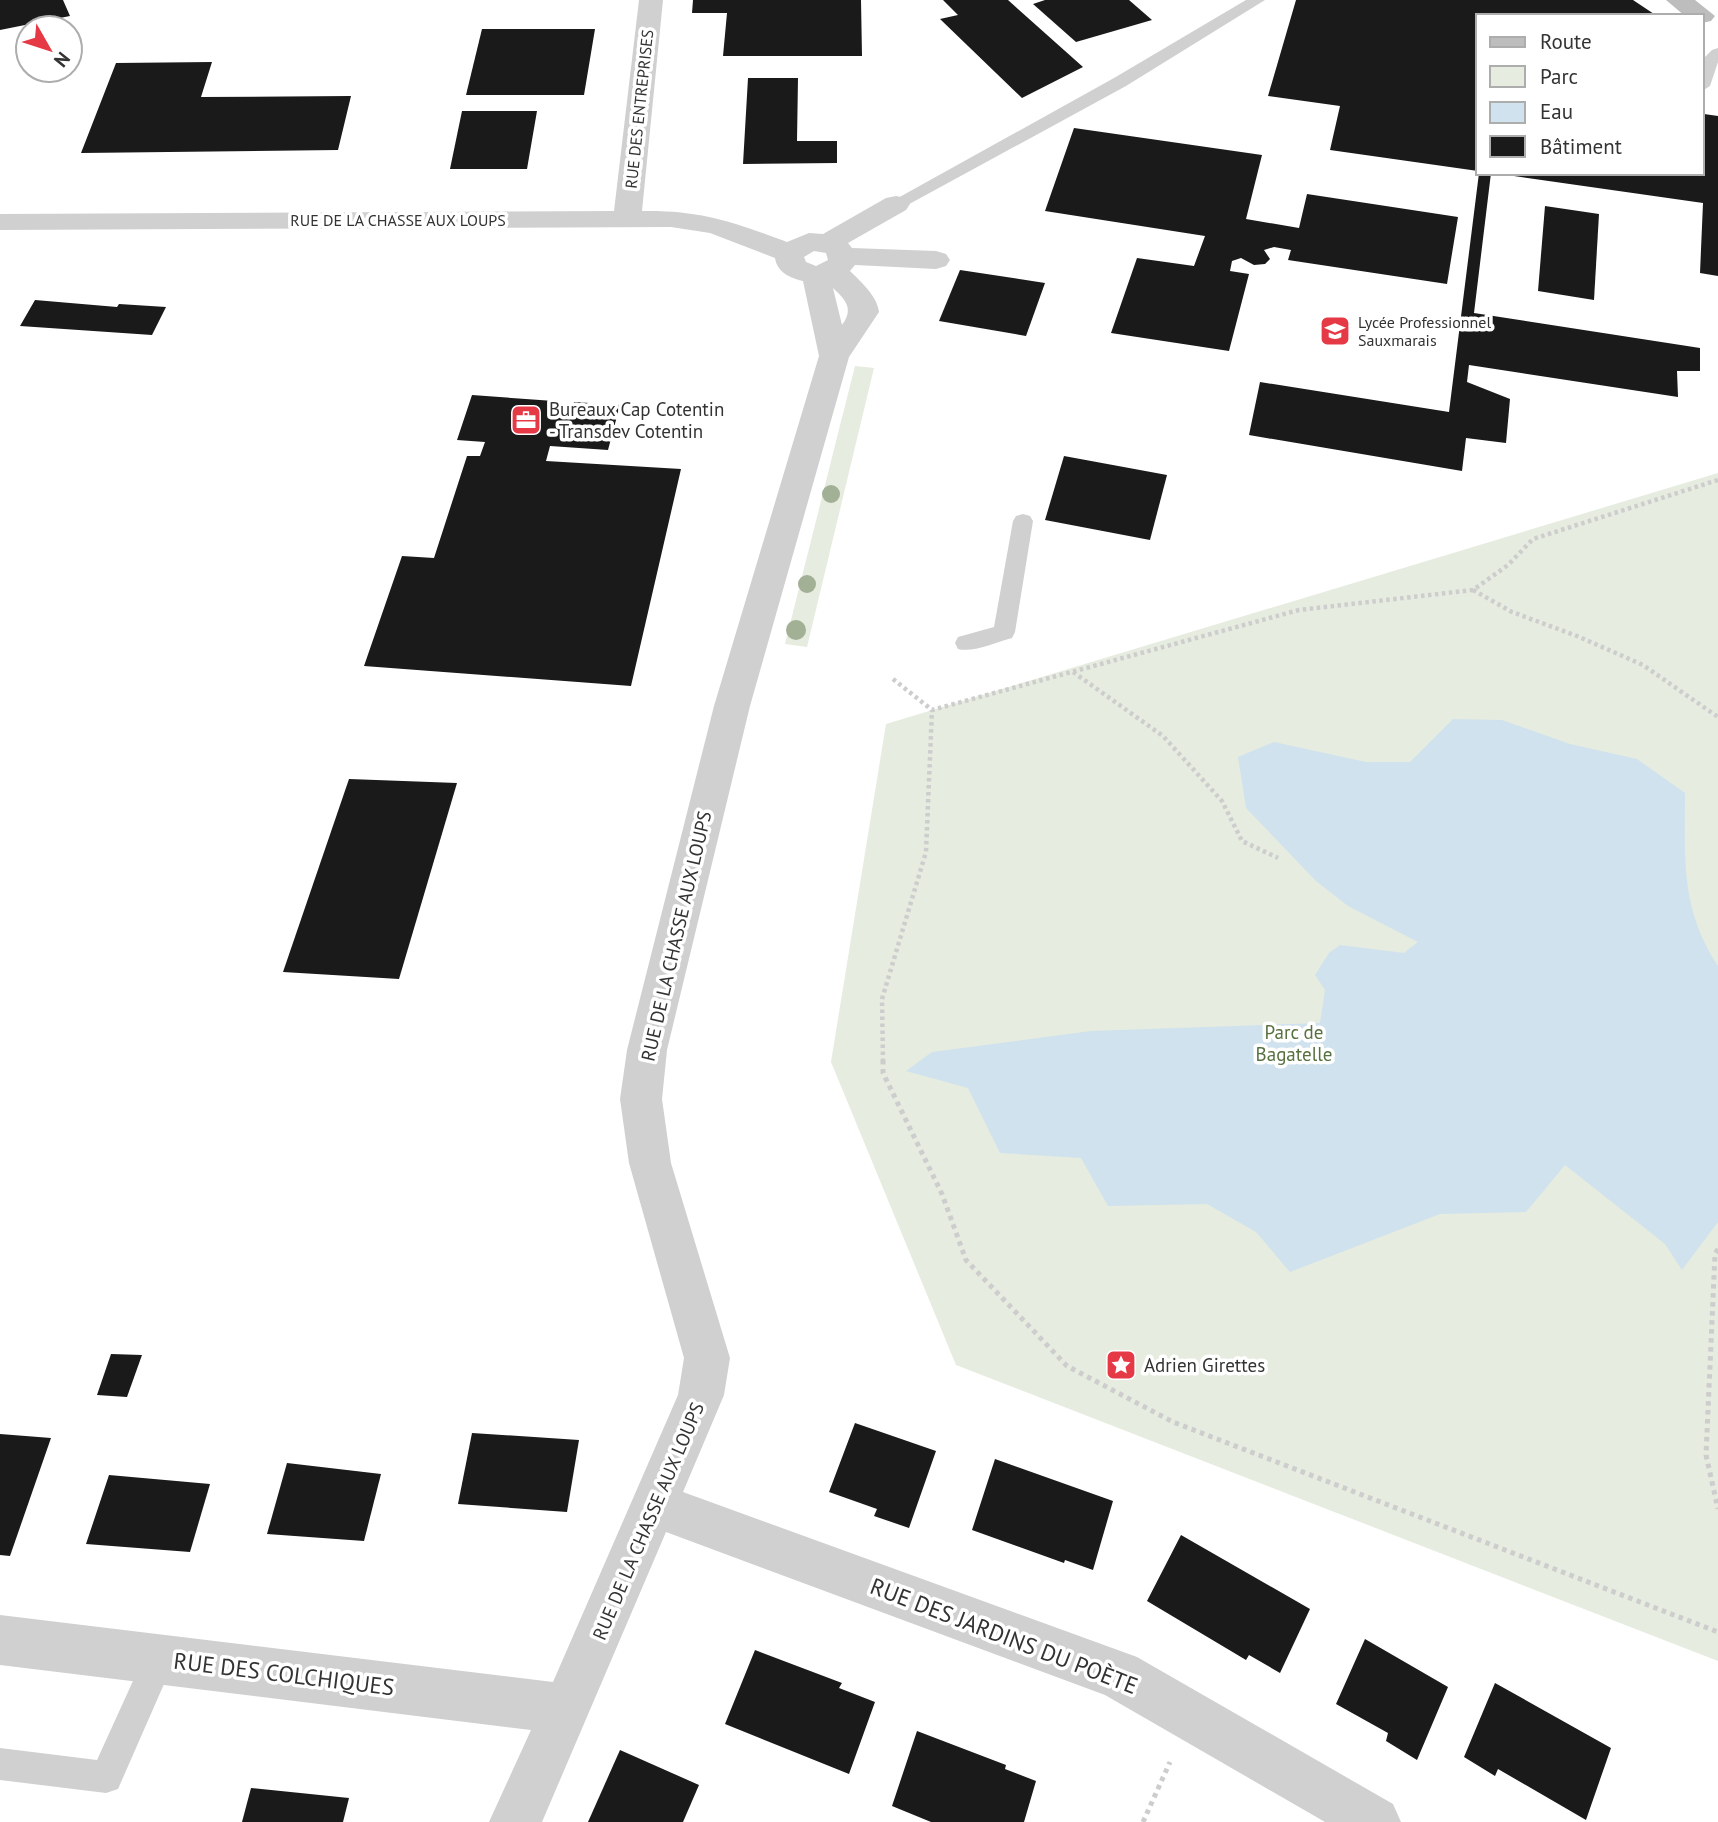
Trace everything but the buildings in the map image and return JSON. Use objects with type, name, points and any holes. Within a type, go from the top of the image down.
[{"type":"street","name":"RUE DES ENTREPRISES","points":[[627,219],[651,0]]},
{"type":"street","points":[[1678,0],[1699,14]]},
{"type":"street","points":[[830,261],[896,204]]},
{"type":"street","name":"RUE DE LA CHASSE AUX LOUPS","points":[[0,222],[671,219],[715,225],[789,253],[809,242],[830,261],[865,305],[865,314],[834,356]]},
{"type":"street","points":[[830,261],[936,260]]},
{"type":"street","name":"RUE DE LA CHASSE AUX LOUPS","points":[[515,1822],[568,1709],[702,1395],[707,1358],[650,1163],[641,1099],[647,1050],[732,706],[834,356],[830,261]]},
{"type":"street","name":"RUE DES JARDINS DU POÈTE","points":[[655,1505],[1119,1675],[1375,1822]]},
{"type":"street","name":"RUE DES COLCHIQUES","points":[[0,1640],[568,1709]]},
{"type":"lane","points":[[896,204],[1120,82],[1257,0]]},
{"type":"lane","points":[[1704,80],[1710,61],[1718,53]]},
{"type":"lane","points":[[967,643],[1004,632],[1023,521]]},
{"type":"lane","points":[[0,1764],[106,1777],[159,1659]]},
{"type":"path","points":[[932,710],[1299,610],[1473,590],[1508,565],[1533,539],[1718,480]]},
{"type":"path","points":[[1473,590],[1512,612],[1577,636],[1643,665],[1718,717]]},
{"type":"path","points":[[1072,672],[1163,736],[1223,801],[1242,841],[1278,858]]},
{"type":"path","points":[[893,679],[932,710]]},
{"type":"path","points":[[932,710],[926,852],[882,999],[883,1073],[942,1194],[966,1260],[1067,1366],[1173,1422],[1718,1632]]},
{"type":"path","points":[[1718,1249],[1715,1254],[1706,1455],[1718,1509]]},
{"type":"path","points":[[1143,1822],[1191,1717]]},
{"type":"green space","points":[[855,366],[874,368],[807,647],[785,644]]},
{"type":"green space","name":"Parc de Bagatelle","points":[[1718,473],[1718,1661],[956,1365],[831,1062],[886,724]]},
{"type":"water","points":[[1453,719],[1502,720],[1570,744],[1637,759],[1685,793],[1685,861],[1691,903],[1706,945],[1718,966],[1718,1222],[1682,1270],[1665,1244],[1565,1165],[1526,1212],[1440,1214],[1290,1272],[1256,1232],[1207,1204],[1108,1206],[1081,1158],[1000,1153],[968,1088],[906,1071],[932,1052],[1091,1031],[1320,1023],[1325,990],[1315,975],[1329,953],[1340,945],[1404,953],[1418,942],[1348,906],[1316,881],[1246,808],[1238,757],[1274,742],[1366,762],[1410,762]]},
{"type":"place","name":"Lycée Professionnel Sauxmarais","points":[[1335,331]]},
{"type":"place","name":"Bureaux Cap Cotentin - Transdev Cotentin","points":[[526,420]]},
{"type":"place","name":"Adrien Girettes","points":[[1121,1365]]}]
